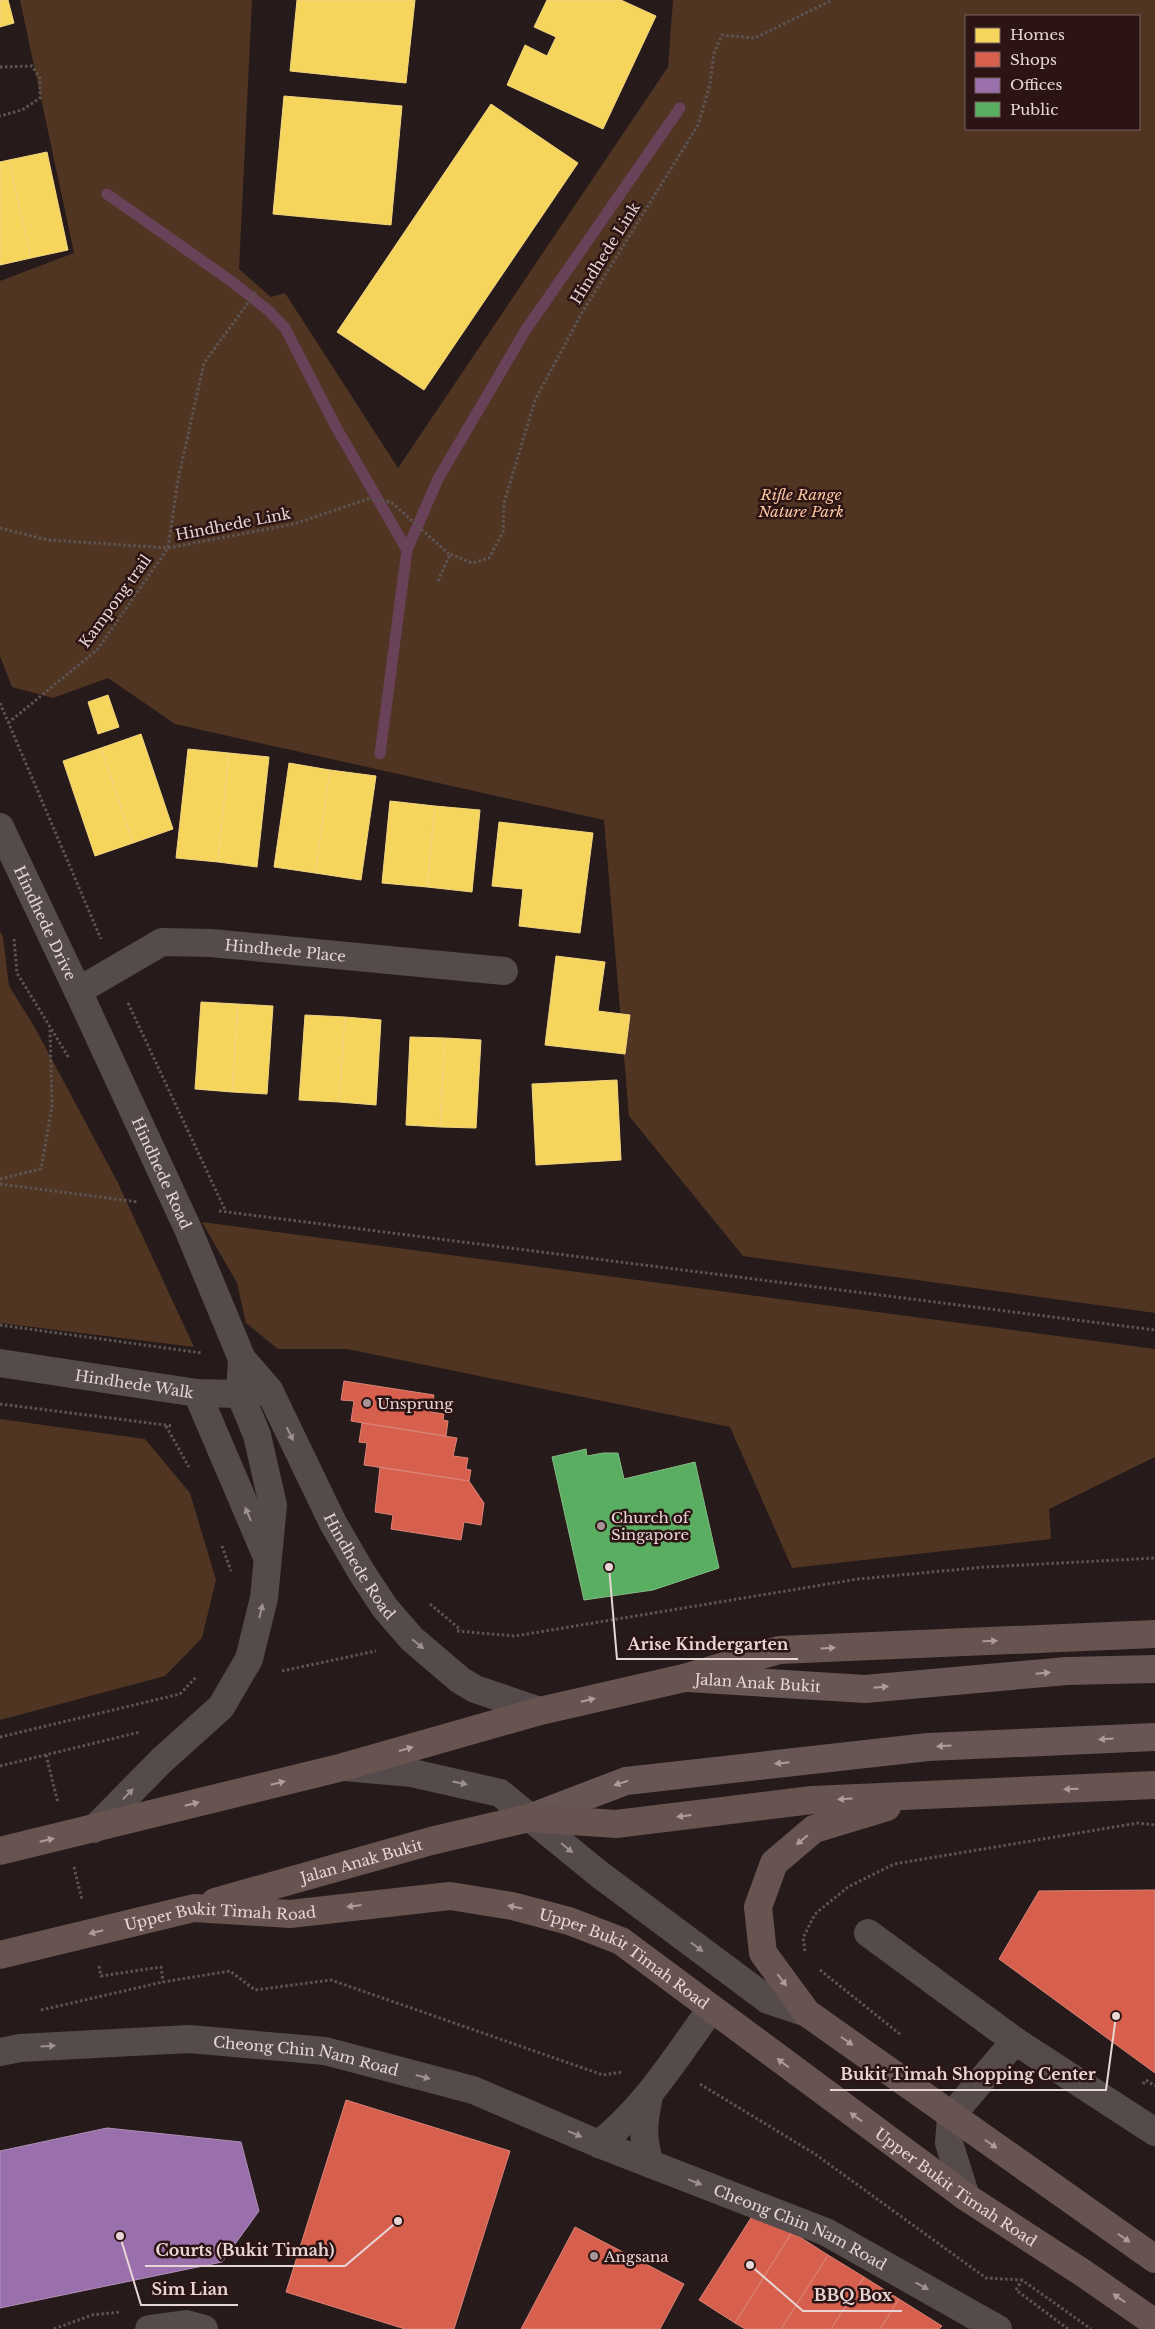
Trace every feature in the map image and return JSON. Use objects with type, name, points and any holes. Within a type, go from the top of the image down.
[{"type":"highway","name":"Jalan Anak Bukit","points":[[684,1678],[779,1650],[1155,1634]]},
{"type":"highway","points":[[0,1851],[343,1767],[540,1711],[684,1678]]},
{"type":"highway","name":"Jalan Anak Bukit","points":[[194,1908],[431,1841],[529,1818],[616,1824],[812,1800],[1155,1785]]},
{"type":"highway","points":[[929,1794],[814,1829],[774,1863],[758,1907],[762,1953],[807,2013],[1155,2259]]},
{"type":"highway","name":"Upper Bukit Timah Road","points":[[0,1955],[194,1908],[290,1914],[450,1896],[512,1906],[569,1920],[621,1941],[966,2197],[1083,2273],[1155,2323]]},
{"type":"main road","name":"Jalan Anak Bukit","points":[[684,1678],[865,1689],[1067,1671],[1155,1669]]},
{"type":"main road","name":"Jalan Anak Bukit","points":[[529,1818],[626,1781],[928,1747],[1155,1737]]},
{"type":"street","name":"Hindhede Drive","points":[[0,827],[78,991]]},
{"type":"street","name":"Hindhede Place","points":[[78,991],[162,942],[211,943],[504,971]]},
{"type":"street","name":"Hindhede Road","points":[[78,991],[188,1229],[242,1358],[269,1390],[333,1523],[362,1573],[385,1608],[412,1639],[460,1680],[475,1689],[540,1711]]},
{"type":"street","name":"Hindhede Road","points":[[94,1829],[162,1760],[221,1707],[249,1658],[264,1598],[273,1504],[257,1435],[240,1394],[242,1358]]},
{"type":"street","name":"Hindhede Walk","points":[[0,1363],[197,1393],[240,1394],[269,1390]]},
{"type":"street","name":"Hindhede Road","points":[[197,1393],[208,1423],[267,1558]]},
{"type":"street","points":[[343,1767],[412,1773],[463,1783],[500,1793],[599,1874],[768,2000],[807,2013]]},
{"type":"street","points":[[868,1932],[1016,2040],[1155,2132]]},
{"type":"street","points":[[599,2144],[624,2124],[649,2095],[711,2009]]},
{"type":"street","name":"Cheong Chin Nam Road","points":[[0,2052],[20,2048],[189,2039],[325,2051],[473,2090],[599,2144],[826,2232],[998,2329]]},
{"type":"street","points":[[966,2197],[948,2143],[951,2116],[1016,2040]]},
{"type":"street","points":[[649,2095],[643,2123],[643,2140],[650,2164]]},
{"type":"street","points":[[149,2329],[186,2324],[204,2329]]},
{"type":"path","name":"Hindhede Link","points":[[0,528],[48,540],[168,548],[294,524],[368,499],[391,502],[450,554],[472,563],[489,558],[503,532],[504,503],[535,400],[583,311],[698,125],[710,84],[714,53],[722,35],[755,38],[832,0]]},
{"type":"path","points":[[0,67],[32,66],[40,78],[40,98],[22,110],[0,116]]},
{"type":"path","points":[[168,548],[178,480],[204,363],[255,294]]},
{"type":"path","name":"Kampong trail","points":[[8,722],[97,650],[168,548]]},
{"type":"path","points":[[438,581],[450,554]]},
{"type":"path","points":[[0,703],[113,969],[226,1213]]},
{"type":"path","points":[[0,1179],[41,1168],[52,1106],[50,1029]]},
{"type":"path","points":[[0,1184],[132,1202]]},
{"type":"path","points":[[214,1211],[1155,1330]]},
{"type":"path","points":[[0,1325],[242,1358]]},
{"type":"path","points":[[0,1404],[166,1426],[208,1423]]},
{"type":"path","points":[[166,1426],[190,1470]]},
{"type":"path","points":[[221,1542],[231,1570],[230,1580]]},
{"type":"path","points":[[249,1658],[276,1672],[362,1655],[412,1639],[461,1630],[515,1636],[858,1579],[985,1567],[1155,1558]]},
{"type":"path","points":[[0,1738],[180,1694],[200,1673]]},
{"type":"path","points":[[0,1766],[141,1732]]},
{"type":"path","points":[[807,1960],[802,1938],[815,1914],[848,1887],[894,1864],[1138,1823],[1155,1825]]},
{"type":"path","points":[[814,1966],[905,2037]]},
{"type":"path","points":[[102,1976],[162,1967],[163,1982]]},
{"type":"path","points":[[38,2011],[163,1982],[230,1971],[255,1990],[331,1980],[603,2075],[670,2066],[815,2154],[986,2278],[1022,2280],[1091,2329]]},
{"type":"path","points":[[1146,2080],[1155,2086]]},
{"type":"path","points":[[1022,2280],[1016,2290],[1068,2329]]},
{"type":"green space","name":"Rifle Range Nature Park","points":[[20,0],[252,0],[239,269],[271,297],[285,293],[398,468],[668,67],[673,0],[1155,0],[1155,1313],[743,1256],[629,1116],[604,820],[175,724],[108,678],[53,698],[12,687],[0,656],[0,281],[74,253]]},
{"type":"green space","points":[[0,931],[3,937],[9,986],[34,1026],[117,1181],[194,1347],[0,1323]]},
{"type":"green space","points":[[202,1222],[1155,1349],[1155,1457],[1049,1509],[1051,1539],[792,1568],[730,1427],[347,1349],[278,1349],[246,1323],[237,1283]]},
{"type":"green space","points":[[0,1419],[145,1439],[190,1493],[216,1580],[202,1638],[165,1676],[0,1720]]},
{"type":"building: Homes","points":[[0,0],[8,0],[14,23],[0,27]]},
{"type":"building: Homes","points":[[297,0],[415,0],[406,83],[290,71]]},
{"type":"building: Homes","points":[[547,0],[621,0],[656,16],[603,129],[507,85],[525,45],[547,56],[556,37],[534,27]]},
{"type":"building: Homes","points":[[284,96],[402,106],[391,225],[273,214]]},
{"type":"building: Homes","points":[[491,104],[578,163],[424,390],[337,332]]},
{"type":"building: Homes","points":[[47,152],[68,250],[31,258],[9,160]]},
{"type":"building: Homes","points":[[9,160],[31,258],[0,265],[0,162]]},
{"type":"building: Homes","points":[[108,695],[119,727],[98,734],[88,702]]},
{"type":"building: Homes","points":[[141,734],[173,829],[133,843],[101,748]]},
{"type":"building: Homes","points":[[101,748],[133,843],[95,856],[63,761]]},
{"type":"building: Homes","points":[[188,749],[229,753],[218,862],[176,858]]},
{"type":"building: Homes","points":[[229,753],[269,757],[257,867],[218,862]]},
{"type":"building: Homes","points":[[289,763],[330,770],[315,873],[274,867]]},
{"type":"building: Homes","points":[[330,770],[376,776],[361,880],[315,873]]},
{"type":"building: Homes","points":[[390,801],[435,806],[427,887],[382,883]]},
{"type":"building: Homes","points":[[435,806],[480,810],[472,892],[427,887]]},
{"type":"building: Homes","points":[[499,822],[593,833],[580,933],[519,926],[523,889],[492,886]]},
{"type":"building: Homes","points":[[556,956],[605,962],[598,1011],[630,1015],[625,1054],[545,1045]]},
{"type":"building: Homes","points":[[201,1002],[238,1004],[232,1092],[195,1089]]},
{"type":"building: Homes","points":[[238,1004],[273,1006],[267,1094],[232,1092]]},
{"type":"building: Homes","points":[[305,1015],[345,1017],[339,1102],[299,1100]]},
{"type":"building: Homes","points":[[345,1017],[381,1020],[376,1105],[339,1102]]},
{"type":"building: Homes","points":[[410,1037],[445,1038],[440,1127],[406,1125]]},
{"type":"building: Homes","points":[[445,1038],[481,1040],[476,1128],[440,1127]]},
{"type":"building: Homes","points":[[617,1080],[621,1160],[536,1165],[532,1084]]},
{"type":"building: Shops","points":[[344,1381],[434,1395],[431,1412],[444,1414],[443,1420],[448,1421],[446,1436],[351,1421],[354,1401],[341,1400]]},
{"type":"building: Shops","points":[[362,1423],[457,1438],[453,1456],[468,1458],[466,1469],[471,1470],[469,1481],[364,1465],[367,1443],[359,1442]]},
{"type":"building: Shops","points":[[380,1467],[469,1481],[484,1503],[481,1525],[464,1522],[461,1540],[391,1529],[393,1515],[375,1512]]},
{"type":"building: Shops","points":[[1155,1890],[1155,2073],[999,1959],[1039,1891]]},
{"type":"building: Shops","points":[[346,2100],[510,2151],[454,2329],[405,2329],[286,2292]]},
{"type":"building: Shops","points":[[756,2210],[792,2232],[735,2323],[699,2300]]},
{"type":"building: Shops","name":"Angsana","points":[[575,2227],[684,2284],[660,2329],[521,2329]]},
{"type":"building: Shops","points":[[792,2232],[828,2255],[781,2329],[745,2329],[735,2323]]},
{"type":"building: Shops","points":[[828,2255],[864,2277],[831,2329],[781,2329]]},
{"type":"building: Shops","points":[[864,2277],[899,2299],[880,2329],[831,2329]]},
{"type":"building: Shops","points":[[899,2299],[942,2326],[939,2329],[880,2329]]},
{"type":"building: Offices","points":[[107,2128],[241,2142],[259,2211],[222,2262],[0,2308],[0,2151]]},
{"type":"building: Public","points":[[586,1449],[587,1456],[618,1453],[624,1479],[695,1462],[719,1568],[653,1590],[584,1600],[552,1457]]},
{"type":"waterway","points":[[380,754],[407,550],[438,479],[525,331],[680,108]]},
{"type":"waterway","points":[[107,194],[231,281],[269,311],[285,328],[336,427],[407,550]]},
{"type":"place","name":"Unsprung","points":[[367,1403]]},
{"type":"place","name":"Church of Singapore","points":[[601,1526]]},
{"type":"place","name":"Arise Kindergarten","points":[[609,1567]]},
{"type":"place","name":"Bukit Timah Shopping Center","points":[[1116,2016]]},
{"type":"place","name":"Courts (Bukit Timah)","points":[[398,2221]]},
{"type":"place","name":"Sim Lian","points":[[120,2236]]},
{"type":"place","name":"Angsana","points":[[594,2256]]},
{"type":"place","name":"BBQ Box","points":[[750,2265]]}]
